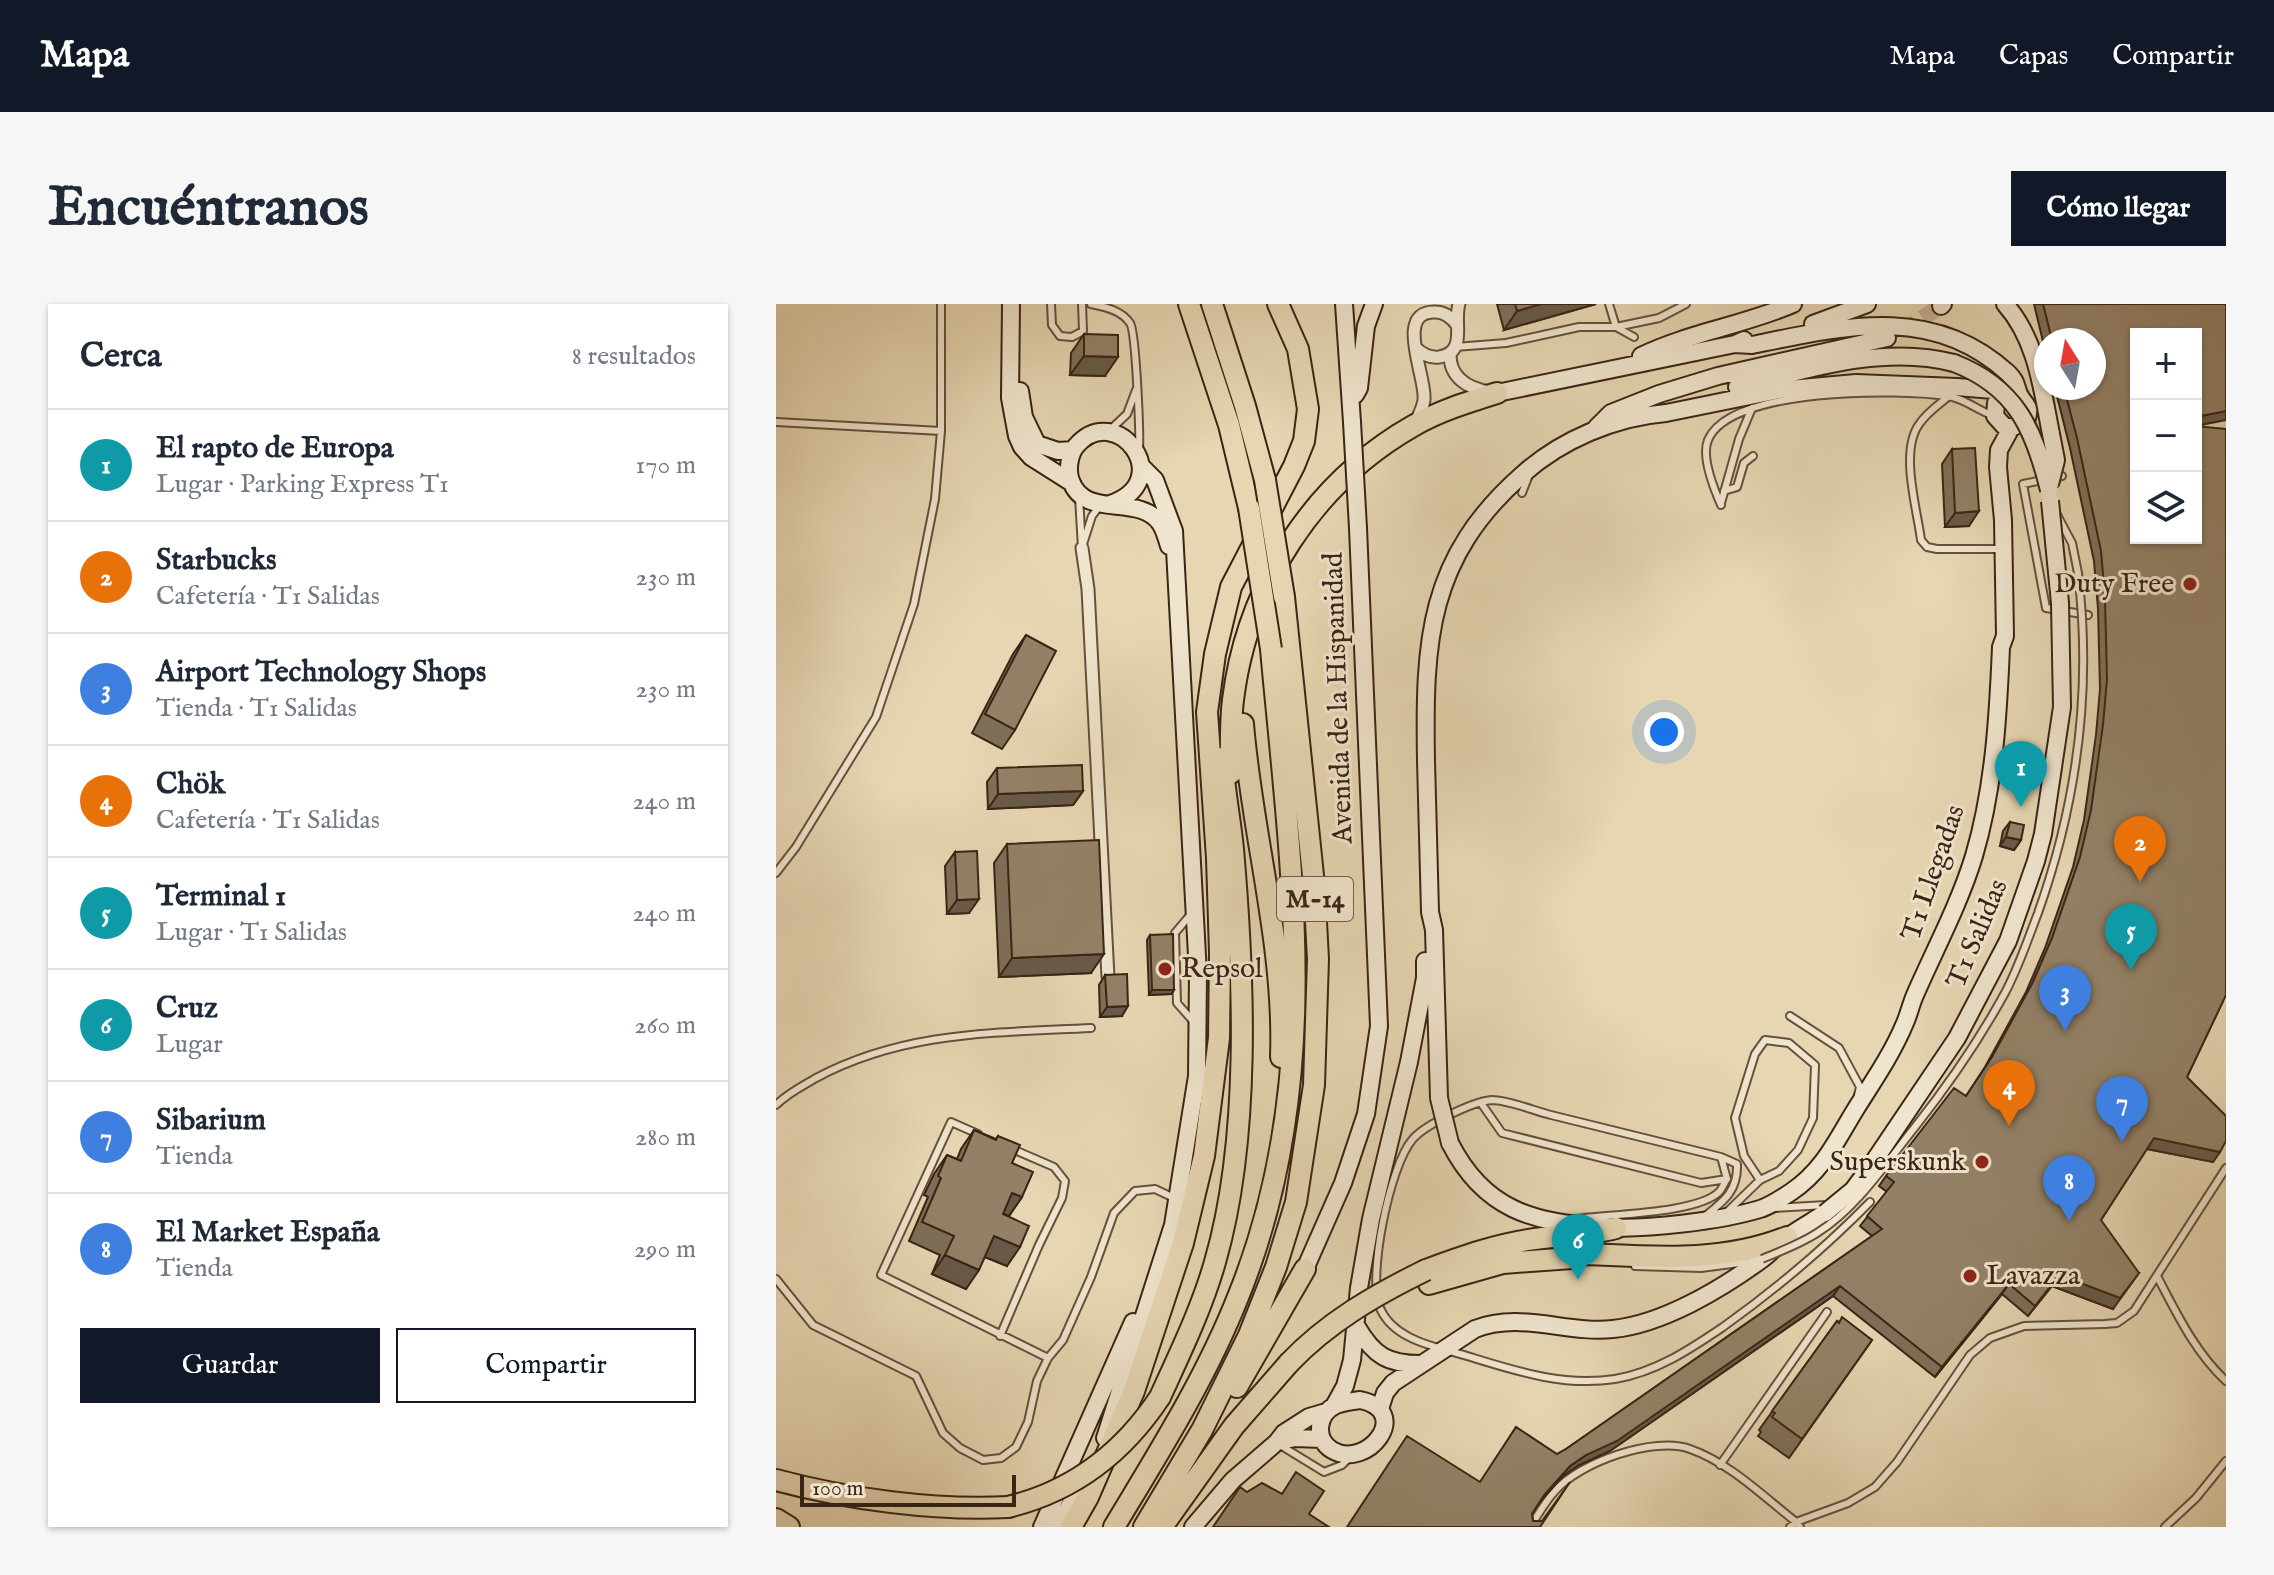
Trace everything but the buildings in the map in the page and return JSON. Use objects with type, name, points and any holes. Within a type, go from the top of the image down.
[{"type":"highway","name":"M-14","points":[[1114,1527],[1191,1398],[1239,1297],[1268,1209],[1292,1086],[1297,981],[1293,888],[1271,649],[1249,508],[1229,425],[1189,304]]},
{"type":"highway","name":"M-14","points":[[1144,1527],[1202,1430],[1249,1335],[1276,1267],[1296,1202],[1314,1085],[1318,959],[1314,885],[1284,597],[1265,480],[1212,304]]},
{"type":"highway","points":[[1071,1527],[1088,1497],[1134,1391],[1183,1243],[1204,1156],[1219,1038],[1217,858],[1207,712],[1215,654],[1231,587],[1294,466],[1304,441],[1308,409],[1298,349],[1275,305]]},
{"type":"highway","points":[[776,1480],[925,1506],[1008,1507],[1058,1491],[1091,1472],[1119,1449],[1160,1397],[1203,1301],[1216,1259],[1236,1150],[1241,993],[1232,845],[1232,700],[1256,608],[1273,571],[1310,513],[1348,473],[1380,447],[1415,425],[1455,406],[1497,393]]},
{"type":"highway","points":[[1244,647],[1242,710],[1247,769],[1278,994],[1283,1137]]},
{"type":"highway","points":[[1215,654],[1222,770],[1232,845]]},
{"type":"highway","points":[[1162,1527],[1253,1402],[1289,1363],[1366,1312],[1428,1277],[1491,1248],[1616,1228]]},
{"type":"highway","points":[[1428,1277],[1453,1275],[1503,1263],[1587,1254],[1694,1257],[1758,1248],[1787,1237]]},
{"type":"highway","points":[[1202,1430],[1233,1394],[1305,1269]]},
{"type":"highway","points":[[776,1519],[789,1527]]},
{"type":"street","points":[[1011,304],[1010,398],[1013,421],[1022,447],[1089,501],[1144,510],[1160,523],[1177,562]]},
{"type":"street","name":"Avenida de la Hispanidad","points":[[1305,1269],[1343,1183],[1366,1114],[1379,1026],[1358,528],[1344,304]]},
{"type":"street","points":[[1351,404],[1359,388],[1366,326],[1374,304]]},
{"type":"street","points":[[1415,425],[1425,399],[1412,334],[1427,304]]},
{"type":"street","points":[[1459,304],[1456,313],[1459,332],[1452,350],[1453,373],[1480,390],[1497,393],[1735,344],[1751,337],[1823,321],[1867,304]]},
{"type":"street","points":[[2005,304],[2029,341],[2039,374],[2056,460],[2050,495]]},
{"type":"street","points":[[1618,367],[1657,348],[1786,307]]},
{"type":"street","points":[[1417,320],[1430,312],[1438,312],[1452,318],[1457,325]]},
{"type":"street","points":[[1648,415],[1779,390],[1856,383],[1993,390],[2012,395],[2027,402],[2029,411],[2026,421],[2011,428],[2004,426],[1995,416],[1996,403],[2012,395],[2017,382],[2000,363],[1976,346],[1932,325],[1884,320],[1752,345],[1735,344]]},
{"type":"street","points":[[1593,432],[1611,413],[1659,394],[1718,376],[1887,338]]},
{"type":"street","points":[[1416,347],[1435,358],[1452,350]]},
{"type":"street","points":[[1193,1527],[1233,1480],[1299,1423],[1330,1409],[1360,1400],[1380,1409],[1385,1421],[1381,1439],[1373,1446],[1340,1454],[1329,1448],[1322,1439],[1320,1421],[1330,1409],[1345,1386],[1352,1360],[1359,1288],[1371,1219],[1409,1062],[1425,978],[1426,930],[1430,912],[1425,699],[1426,664],[1433,621],[1451,566],[1471,531],[1493,502],[1529,468],[1569,442],[1593,432],[1680,402],[1840,364],[1904,356],[1954,363],[1979,375],[2016,407],[2037,443],[2050,495]]},
{"type":"street","points":[[1012,358],[1024,417],[1037,444],[1058,451],[1073,450]]},
{"type":"street","name":"T1 Llegadas","points":[[1430,912],[1434,930],[1439,1098],[1450,1143],[1461,1164],[1490,1195],[1514,1211],[1552,1222],[1616,1228],[1700,1220],[1762,1209],[1810,1178],[1832,1152],[1905,1024],[1914,997],[1949,923],[1973,858],[1994,757],[2001,647],[2005,636],[1998,467],[1999,450],[2011,428]]},
{"type":"street","points":[[1058,1527],[1104,1441],[1173,1225],[1197,1076],[1194,910],[1174,531],[1155,480],[1131,443],[1121,436],[1106,432],[1094,434],[1079,443],[1073,450],[1069,471],[1075,488]]},
{"type":"street","points":[[1106,504],[1123,500],[1135,489],[1140,477],[1140,460]]},
{"type":"street","name":"T1 Salidas","points":[[1380,1409],[1385,1393],[1393,1383],[1475,1329],[1503,1322],[1528,1321],[1587,1330],[1631,1327],[1681,1307],[1762,1259],[1787,1237],[1825,1213],[1853,1190],[1957,1038],[2008,941],[2043,834],[2062,707],[2061,629],[2050,495]]},
{"type":"street","points":[[1082,548],[1088,589],[1108,977]]},
{"type":"street","points":[[1042,1527],[1173,1225]]},
{"type":"street","points":[[1357,1327],[1367,1344],[1382,1357],[1401,1364],[1420,1364]]},
{"type":"street","points":[[1277,1442],[1295,1438],[1322,1439]]},
{"type":"lane","points":[[776,873],[796,847],[876,717],[914,604],[935,499],[941,431],[941,304]]},
{"type":"lane","points":[[1051,304],[1052,325],[1060,336],[1072,337],[1083,331],[1082,304]]},
{"type":"lane","points":[[1091,304],[1121,313],[1133,329],[1140,405],[1140,460]]},
{"type":"lane","points":[[1609,304],[1616,327],[1634,337]]},
{"type":"lane","points":[[1452,350],[1506,343],[1579,327],[1616,327],[1659,318],[1686,304]]},
{"type":"lane","points":[[1106,432],[1127,414],[1136,387]]},
{"type":"lane","points":[[1752,408],[1739,439],[1721,505],[1707,455],[1709,437],[1727,420],[1752,408],[1789,399],[1866,392],[1949,396],[1966,400],[1995,416]]},
{"type":"lane","points":[[1949,396],[1919,423],[1912,437],[1910,466],[1921,540],[1927,547],[1937,549],[2003,549]]},
{"type":"lane","points":[[776,422],[941,431]]},
{"type":"lane","points":[[1724,491],[1737,487],[1744,463],[1753,456]]},
{"type":"lane","points":[[1522,493],[1529,478],[1529,468]]},
{"type":"lane","points":[[2062,476],[2023,484],[2046,608],[2088,615]]},
{"type":"lane","points":[[1075,488],[1082,548]]},
{"type":"lane","points":[[1628,1265],[1701,1268],[1762,1259],[1820,1232],[1838,1217],[1884,1166],[1974,1047],[2007,988],[2027,943],[2056,859],[2081,734],[2082,609],[2079,585],[2072,543],[2050,495]]},
{"type":"lane","points":[[1082,548],[1092,516],[1106,504]]},
{"type":"lane","points":[[1790,1016],[1839,1048],[1860,1087],[1857,1107]]},
{"type":"lane","points":[[776,1105],[787,1094],[837,1067],[941,1036],[1091,1028]]},
{"type":"lane","points":[[1723,1217],[1760,1180],[1779,1171],[1798,1150],[1813,1118],[1815,1065],[1789,1043],[1765,1040],[1755,1054],[1735,1118],[1744,1156],[1760,1180]]},
{"type":"lane","points":[[1700,1220],[1729,1196],[1737,1180],[1737,1164],[1721,1157],[1492,1100],[1481,1103],[1432,1123],[1412,1140],[1399,1165],[1383,1221],[1376,1280],[1380,1308],[1393,1326],[1409,1338],[1510,1369],[1560,1380],[1614,1379],[1654,1368],[1696,1345],[1753,1306],[1820,1252],[1870,1202],[1762,1209]]},
{"type":"lane","points":[[1481,1103],[1502,1133],[1701,1183],[1727,1179]]},
{"type":"lane","points":[[989,1139],[951,1122],[881,1275],[1048,1358]]},
{"type":"lane","points":[[1000,1336],[1062,1198],[1065,1181],[1054,1167],[1002,1144]]},
{"type":"lane","points":[[1552,1222],[1679,1207],[1719,1192],[1727,1179],[1721,1157]]},
{"type":"lane","points":[[1530,1527],[1555,1490],[1570,1478],[1630,1451],[1675,1446],[1699,1452],[1741,1478],[1796,1525],[1848,1503],[1875,1487],[1897,1462],[1979,1345],[2013,1328],[2117,1323],[2134,1311],[2226,1168]]},
{"type":"lane","points":[[1779,1171],[1791,1192]]},
{"type":"lane","points":[[776,1279],[813,1325],[916,1376],[943,1433],[960,1448],[983,1460],[1001,1458],[1016,1447],[1028,1422],[1037,1381],[1048,1358],[1063,1340],[1091,1277],[1114,1213],[1135,1191],[1155,1189],[1179,1199]]},
{"type":"lane","points":[[1572,1258],[1615,1264]]},
{"type":"lane","points":[[2157,1276],[2195,1346],[2209,1366],[2226,1381]]},
{"type":"lane","points":[[1720,1465],[1827,1312]]},
{"type":"lane","points":[[1277,1442],[1324,1472],[1342,1465],[1354,1452]]},
{"type":"lane","points":[[2165,1527],[2196,1498],[2226,1461]]},
{"type":"tunnel","points":[[1902,331],[1941,306]]},
{"type":"place","name":"Duty Free","points":[[2190,584]]},
{"type":"place","name":"El rapto de Europa","points":[[2021,807]]},
{"type":"place","name":"Starbucks","points":[[2140,882]]},
{"type":"place","name":"Repsol","points":[[1165,969]]},
{"type":"place","name":"Terminal 1","points":[[2131,970]]},
{"type":"place","name":"Airport Technology Shops","points":[[2065,1031]]},
{"type":"place","name":"Chök","points":[[2009,1126]]},
{"type":"place","name":"Sibarium","points":[[2122,1142]]},
{"type":"place","name":"Superskunk","points":[[1982,1162]]},
{"type":"place","name":"El Market España","points":[[2069,1221]]},
{"type":"place","name":"Lavazza","points":[[1970,1276]]},
{"type":"place","name":"Cruz","points":[[1578,1280]]}]
